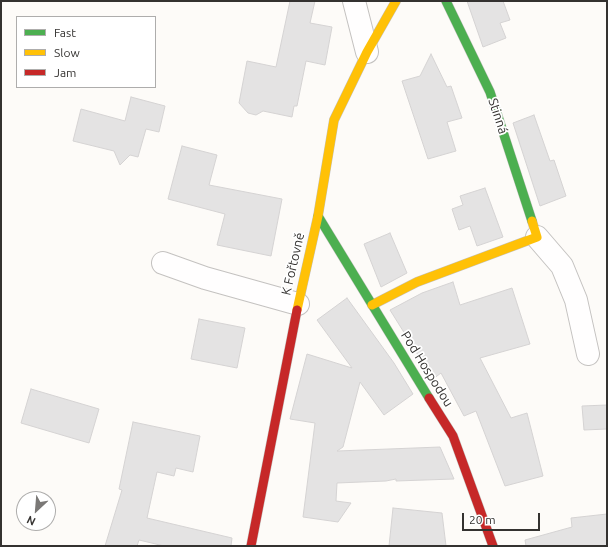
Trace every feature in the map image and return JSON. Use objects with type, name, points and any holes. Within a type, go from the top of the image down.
[{"type":"street","points":[[354,1],[367,52]]},
{"type":"street","name":"K Fořtovně","points":[[251,546],[298,304],[318,216],[334,120],[367,52],[396,1]]},
{"type":"street","name":"Stinná","points":[[446,1],[490,92],[537,237],[562,266],[576,300],[588,354]]},
{"type":"street","name":"Pod Hospodou","points":[[318,216],[453,436],[493,546]]},
{"type":"street","points":[[372,305],[417,282],[537,237]]},
{"type":"street","points":[[163,263],[204,278],[298,304]]},
{"type":"building","points":[[290,1],[315,1],[310,23],[332,27],[325,65],[306,61],[297,106],[294,106],[292,117],[263,111],[256,115],[248,113],[239,103],[247,61],[276,67]]},
{"type":"building","points":[[467,1],[503,1],[510,20],[500,23],[506,38],[483,47]]},
{"type":"building","points":[[431,54],[447,87],[451,86],[462,118],[447,122],[456,151],[428,159],[402,81],[420,76]]},
{"type":"building","points":[[131,97],[165,106],[159,132],[146,129],[138,157],[130,155],[120,165],[114,151],[73,141],[81,109],[125,121]]},
{"type":"building","points":[[534,115],[550,161],[554,160],[566,196],[540,206],[513,123]]},
{"type":"building","points":[[182,146],[217,155],[209,185],[282,199],[271,256],[217,245],[225,214],[168,199]]},
{"type":"building","points":[[485,188],[503,237],[477,246],[470,226],[459,230],[452,209],[463,205],[460,196]]},
{"type":"building","points":[[390,233],[407,273],[381,287],[364,244]]},
{"type":"building","points":[[453,282],[460,305],[512,288],[530,344],[480,358],[511,418],[527,413],[543,476],[505,486],[476,411],[464,416],[441,373],[433,379],[390,310],[422,293]]},
{"type":"building","points":[[347,298],[394,363],[413,394],[384,415],[360,382],[343,447],[337,451],[440,447],[454,479],[396,481],[396,479],[386,481],[337,483],[336,501],[351,503],[338,522],[303,517],[315,423],[290,419],[307,354],[352,368],[317,320]]},
{"type":"building","points":[[199,319],[245,328],[237,368],[191,359]]},
{"type":"building","points":[[31,389],[99,409],[89,443],[21,423]]},
{"type":"building","points":[[607,405],[607,429],[584,430],[582,406]]},
{"type":"building","points":[[133,422],[200,436],[193,472],[176,468],[174,476],[157,472],[147,518],[232,538],[231,546],[164,546],[139,540],[137,546],[105,546],[122,490],[119,489]]},
{"type":"building","points":[[393,508],[442,513],[446,546],[389,546]]},
{"type":"building","points":[[607,514],[607,546],[526,546],[525,540],[572,527],[571,518]]},
{"type":"traffic: fast","points":[[446,1],[490,92],[532,221]]},
{"type":"traffic: fast","points":[[318,216],[429,398]]},
{"type":"traffic: slow","points":[[297,310],[318,216],[334,120],[367,52],[396,1]]},
{"type":"traffic: slow","points":[[372,305],[417,282],[537,237],[532,221]]},
{"type":"traffic: jam","points":[[251,546],[297,310]]},
{"type":"traffic: jam","points":[[429,398],[453,436],[493,546]]}]
